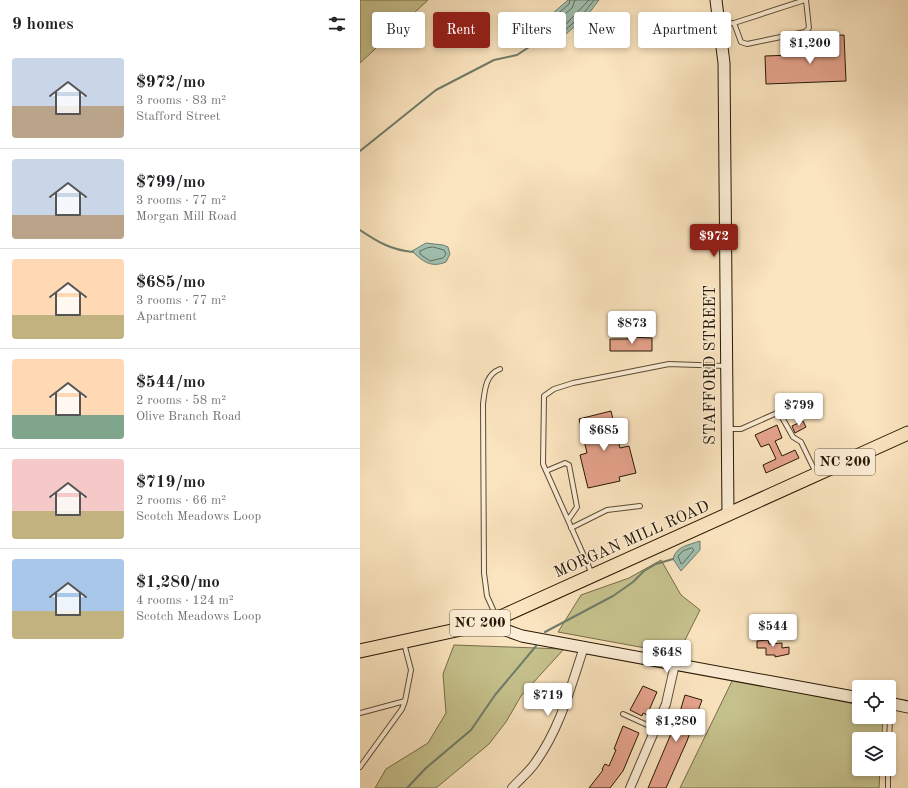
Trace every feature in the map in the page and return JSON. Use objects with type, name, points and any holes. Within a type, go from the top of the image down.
[{"type":"main road","name":"MORGAN MILL ROAD","points":[[360,651],[404,642],[496,618],[593,576],[908,433]]},
{"type":"street","name":"STAFFORD STREET","points":[[716,0],[718,12]]},
{"type":"street","name":"STAFFORD STREET","points":[[722,48],[724,63],[728,515]]},
{"type":"street","points":[[483,622],[522,636],[852,697]]},
{"type":"street","points":[[512,788],[535,763],[565,707],[584,647]]},
{"type":"street","points":[[630,788],[666,704],[675,664]]},
{"type":"street","points":[[896,705],[908,707]]},
{"type":"lane","points":[[731,23],[805,0],[810,28],[805,32],[747,44],[741,42],[734,23]]},
{"type":"lane","points":[[593,576],[542,464],[544,396],[554,389],[625,372],[669,364],[726,366]]},
{"type":"lane","points":[[496,618],[485,585],[483,404],[485,386],[489,376],[500,369]]},
{"type":"lane","points":[[727,429],[741,429],[779,412],[793,437],[801,442],[816,475]]},
{"type":"lane","points":[[546,471],[565,463],[569,466],[577,507],[568,520]]},
{"type":"lane","points":[[571,528],[607,510],[640,506]]},
{"type":"lane","points":[[360,767],[402,709],[405,701],[411,670],[404,642]]},
{"type":"lane","points":[[360,713],[405,701]]},
{"type":"lane","points":[[623,714],[656,729]]},
{"type":"lane","points":[[888,776],[888,788]]},
{"type":"shaded area","points":[[360,0],[428,0],[415,12],[372,12],[372,48],[376,48],[360,63]]},
{"type":"shaded area","points":[[661,560],[681,595],[700,610],[678,654],[558,632],[581,595],[629,578]]},
{"type":"shaded area","points":[[454,645],[564,649],[521,696],[506,722],[489,744],[436,788],[375,788],[386,769],[428,743],[446,713],[443,674]]},
{"type":"shaded area","points":[[733,679],[852,704],[852,724],[883,724],[882,732],[852,732],[852,776],[880,776],[879,788],[680,788]]},
{"type":"water","points":[[568,0],[599,0],[590,12],[574,12],[574,27],[566,34],[566,12],[554,12]]},
{"type":"water","points":[[426,243],[448,247],[450,254],[446,262],[441,264],[428,263],[412,251]]},
{"type":"water","points":[[700,541],[700,550],[681,571],[673,559],[677,551]]},
{"type":"building","points":[[844,35],[846,81],[766,84],[765,56],[820,54],[819,36]]},
{"type":"building","points":[[628,337],[652,338],[652,351],[610,351],[610,339],[628,339]]},
{"type":"building","points":[[611,411],[620,448],[629,446],[636,473],[619,477],[620,481],[588,488],[580,455],[587,453],[579,419]]},
{"type":"building","points":[[803,421],[806,427],[795,433],[792,426]]},
{"type":"building","points":[[777,425],[782,438],[775,441],[782,456],[795,450],[799,458],[766,473],[763,465],[776,459],[769,444],[761,447],[755,435]]},
{"type":"building","points":[[768,640],[769,644],[782,643],[782,648],[789,647],[789,654],[775,657],[775,655],[766,655],[766,648],[757,648],[757,641]]},
{"type":"building","points":[[643,686],[657,692],[647,715],[643,713],[642,716],[630,710]]},
{"type":"building","points":[[685,695],[702,700],[687,741],[666,788],[648,788],[679,715]]},
{"type":"building","points":[[623,726],[639,733],[623,771],[610,788],[589,788],[603,770],[602,769],[605,764],[609,766],[616,750],[614,749]]},
{"type":"waterway","points":[[360,151],[436,90],[494,60],[517,55],[528,48]]},
{"type":"waterway","points":[[360,230],[385,245],[413,252]]},
{"type":"waterway","points":[[545,632],[613,596],[633,582],[644,571],[656,564],[673,559]]},
{"type":"waterway","points":[[407,788],[426,768],[471,730],[495,695],[536,646]]}]
